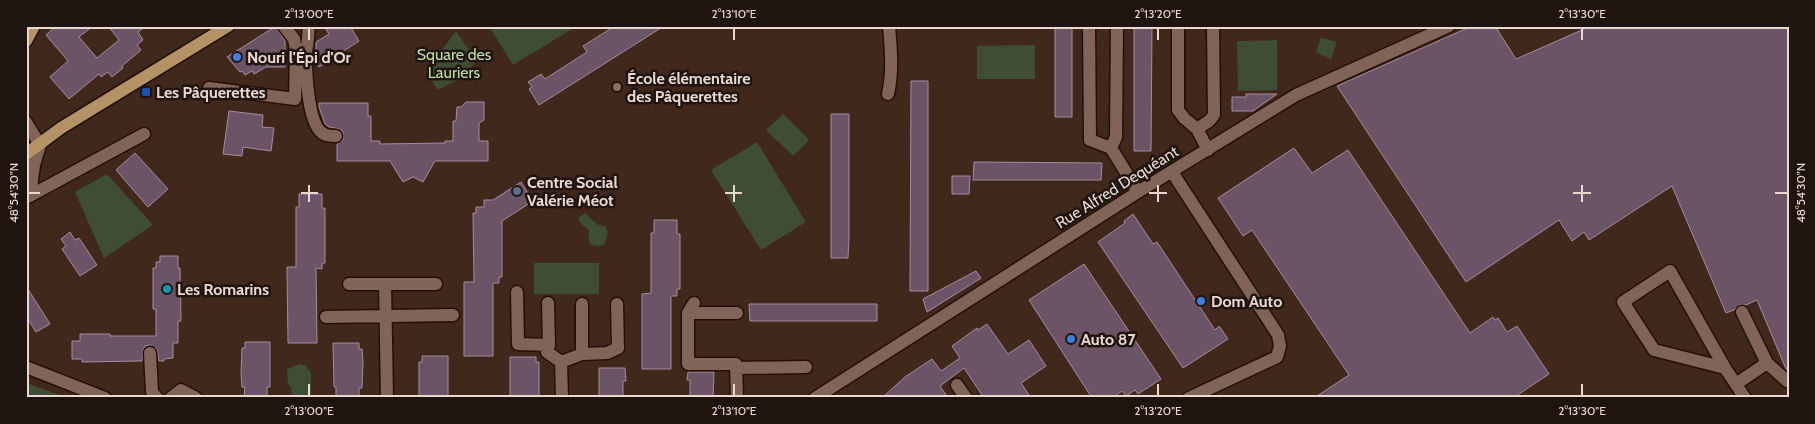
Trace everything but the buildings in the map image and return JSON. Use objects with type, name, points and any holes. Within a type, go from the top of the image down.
[{"type":"main road","points":[[26,41],[34,26]]},
{"type":"main road","points":[[26,154],[61,128],[228,26]]},
{"type":"street","points":[[210,88],[295,99],[296,50],[294,40],[284,26]]},
{"type":"street","points":[[308,26],[306,59],[311,114],[318,129],[324,134],[336,136]]},
{"type":"street","points":[[888,94],[891,58],[889,26]]},
{"type":"street","points":[[1089,26],[1090,140],[1111,148],[1138,192]]},
{"type":"street","points":[[1111,148],[1116,137],[1116,26]]},
{"type":"street","points":[[1178,26],[1178,110],[1197,129],[1208,150]]},
{"type":"street","points":[[1197,129],[1214,115],[1213,26]]},
{"type":"street","name":"Rue Alfred Dequéant","points":[[815,398],[1138,192],[1296,95],[1449,26]]},
{"type":"street","points":[[26,122],[40,145],[28,197]]},
{"type":"street","points":[[28,197],[144,134]]},
{"type":"street","points":[[1172,172],[1278,335],[1280,346],[1277,357],[1189,398]]},
{"type":"street","points":[[1725,368],[1654,350],[1622,302],[1670,271],[1725,368],[1745,398]]},
{"type":"street","points":[[350,284],[436,284]]},
{"type":"street","points":[[385,284],[387,398]]},
{"type":"street","points":[[518,292],[518,344],[549,345]]},
{"type":"street","points":[[548,303],[549,345],[547,352],[562,362]]},
{"type":"street","points":[[582,304],[582,354]]},
{"type":"street","points":[[562,362],[582,354],[606,353],[618,348],[617,304]]},
{"type":"street","points":[[737,313],[691,308],[688,364],[736,364],[737,398]]},
{"type":"street","points":[[1742,312],[1767,363],[1787,381],[1789,380]]},
{"type":"street","points":[[326,317],[453,315]]},
{"type":"street","points":[[150,353],[152,392],[157,398]]},
{"type":"street","points":[[562,362],[562,398]]},
{"type":"street","points":[[1736,384],[1767,363]]},
{"type":"street","points":[[26,367],[105,398]]},
{"type":"street","points":[[736,368],[806,367]]},
{"type":"street","points":[[957,385],[966,398]]},
{"type":"street","points":[[171,398],[181,390],[196,398]]},
{"type":"green space","points":[[489,26],[577,26],[513,65]]},
{"type":"green space","name":"Square des Lauriers","points":[[456,31],[476,61],[465,76],[438,90],[426,72]]},
{"type":"green space","points":[[1321,38],[1337,42],[1331,59],[1316,52]]},
{"type":"green space","points":[[1277,40],[1277,90],[1238,91],[1237,41]]},
{"type":"green space","points":[[1035,45],[1035,79],[977,79],[977,46]]},
{"type":"green space","points":[[783,114],[809,140],[793,156],[766,130]]},
{"type":"green space","points":[[757,142],[806,222],[761,250],[711,170]]},
{"type":"green space","points":[[107,174],[153,225],[104,258],[75,192]]},
{"type":"green space","points":[[585,213],[598,225],[605,226],[608,233],[604,245],[596,246],[589,241],[589,230],[581,224],[578,218]]},
{"type":"green space","points":[[534,263],[599,263],[599,294],[534,294]]},
{"type":"green space","points":[[300,364],[306,366],[311,373],[311,398],[292,398],[291,387],[288,384],[287,369]]},
{"type":"green space","points":[[26,383],[68,398],[26,398]]},
{"type":"place","name":"Nouri l'Épi d'Or","points":[[237,57]]},
{"type":"place","name":"École élémentaire des Pâquerettes","points":[[617,87]]},
{"type":"place","name":"Les Pâquerettes","points":[[146,92]]},
{"type":"place","name":"Centre Social Valérie Méot","points":[[517,191]]},
{"type":"place","name":"Les Romarins","points":[[167,289]]},
{"type":"place","name":"Dom Auto","points":[[1201,301]]},
{"type":"place","name":"Auto 87","points":[[1071,339]]}]
